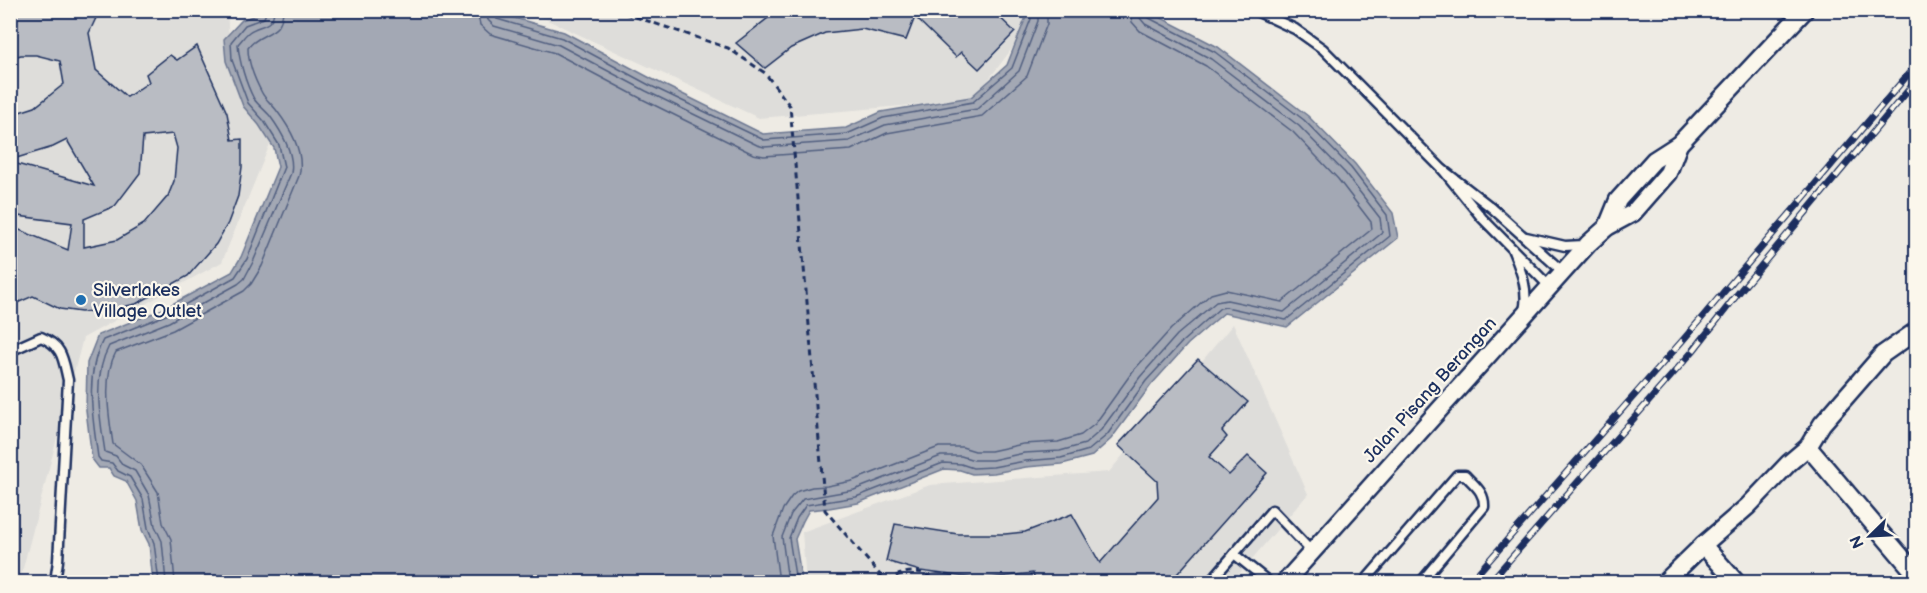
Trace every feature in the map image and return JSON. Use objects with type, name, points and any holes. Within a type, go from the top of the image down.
[{"type":"street","name":"Jalan Pisang Berangan","points":[[1607,227],[1618,200],[1654,160],[1679,144],[1805,10]]},
{"type":"street","name":"Jalan Pisang Berangan","points":[[1285,582],[1562,271],[1607,227],[1633,213],[1668,173],[1679,144]]},
{"type":"street","points":[[1654,160],[1668,173]]},
{"type":"street","points":[[1618,200],[1633,213]]},
{"type":"street","points":[[1665,582],[1808,447],[1822,424],[1883,354],[1914,336]]},
{"type":"street","points":[[1808,447],[1917,574]]},
{"type":"street","points":[[1703,545],[1736,582]]},
{"type":"lane","points":[[1254,10],[1295,29],[1342,66],[1443,170],[1482,218],[1549,286]]},
{"type":"lane","points":[[1443,170],[1512,225],[1562,271]]},
{"type":"lane","points":[[1502,238],[1512,225]]},
{"type":"lane","points":[[1525,237],[1565,246],[1588,244]]},
{"type":"lane","points":[[1512,248],[1526,293],[1522,317]]},
{"type":"lane","points":[[10,351],[41,337],[53,342],[62,356],[68,380],[55,582]]},
{"type":"lane","points":[[1364,582],[1457,475],[1465,475],[1485,498],[1484,507],[1421,582]]},
{"type":"lane","points":[[1210,582],[1272,510],[1312,552]]},
{"type":"lane","points":[[1234,554],[1269,582]]},
{"type":"path","points":[[615,10],[728,48],[765,73],[790,106],[825,510],[886,582],[905,572],[927,574],[938,582]]},
{"type":"shaded area","points":[[1030,10],[1033,21],[973,100],[759,118],[528,11]]},
{"type":"shaded area","name":"Silverlakes Village Outlet","points":[[10,11],[227,11],[231,67],[274,134],[222,262],[83,338],[22,572],[17,582],[10,582]]},
{"type":"shaded area","points":[[1233,324],[1308,494],[1232,582],[806,582],[802,532],[930,485],[1109,472]]},
{"type":"water","points":[[268,10],[490,11],[564,32],[763,134],[846,128],[881,112],[971,97],[1007,65],[1026,17],[1023,11],[1148,11],[1218,47],[1308,116],[1355,164],[1393,213],[1398,238],[1287,327],[1224,313],[1188,344],[1151,385],[1111,439],[1092,456],[1062,464],[994,473],[972,474],[960,470],[944,469],[858,503],[809,510],[795,539],[802,582],[153,582],[149,544],[142,530],[137,501],[126,481],[114,476],[109,468],[99,468],[92,459],[86,410],[87,363],[98,335],[163,309],[232,272],[241,257],[278,167],[274,148],[243,106],[226,61],[224,39],[242,20]]},
{"type":"building","points":[[10,10],[72,10],[96,18],[89,33],[96,70],[127,97],[149,82],[146,74],[170,55],[177,60],[197,46],[227,113],[232,140],[242,139],[242,167],[238,196],[228,223],[216,244],[188,276],[136,304],[107,310],[81,312],[60,309],[33,296],[10,306],[10,226],[68,250],[72,223],[10,215],[10,162],[94,186],[67,140],[53,147],[10,160],[10,115],[35,107],[64,84],[60,61],[36,55],[10,58]],"holes":[[[173,134],[177,148],[174,181],[168,196],[144,224],[117,240],[84,247],[84,219],[115,206],[140,173],[143,137]]]},
{"type":"building","points":[[781,10],[992,10],[1015,32],[979,69],[961,52],[956,57],[915,17],[906,40],[862,29],[825,33],[791,48],[765,68],[736,43]]},
{"type":"building","points":[[1198,359],[1248,402],[1222,431],[1227,437],[1209,457],[1229,475],[1248,456],[1267,473],[1170,582],[1035,582],[1033,573],[982,579],[920,571],[886,561],[895,524],[958,534],[1005,534],[1025,532],[1072,514],[1100,563],[1158,497],[1157,481],[1118,445]]},
{"type":"railway","points":[[1470,582],[1683,340],[1916,65]]},
{"type":"railway","points":[[1490,582],[1693,351],[1740,291],[1916,81]]},
{"type":"place","name":"Silverlakes Village Outlet","points":[[81,300]]}]
